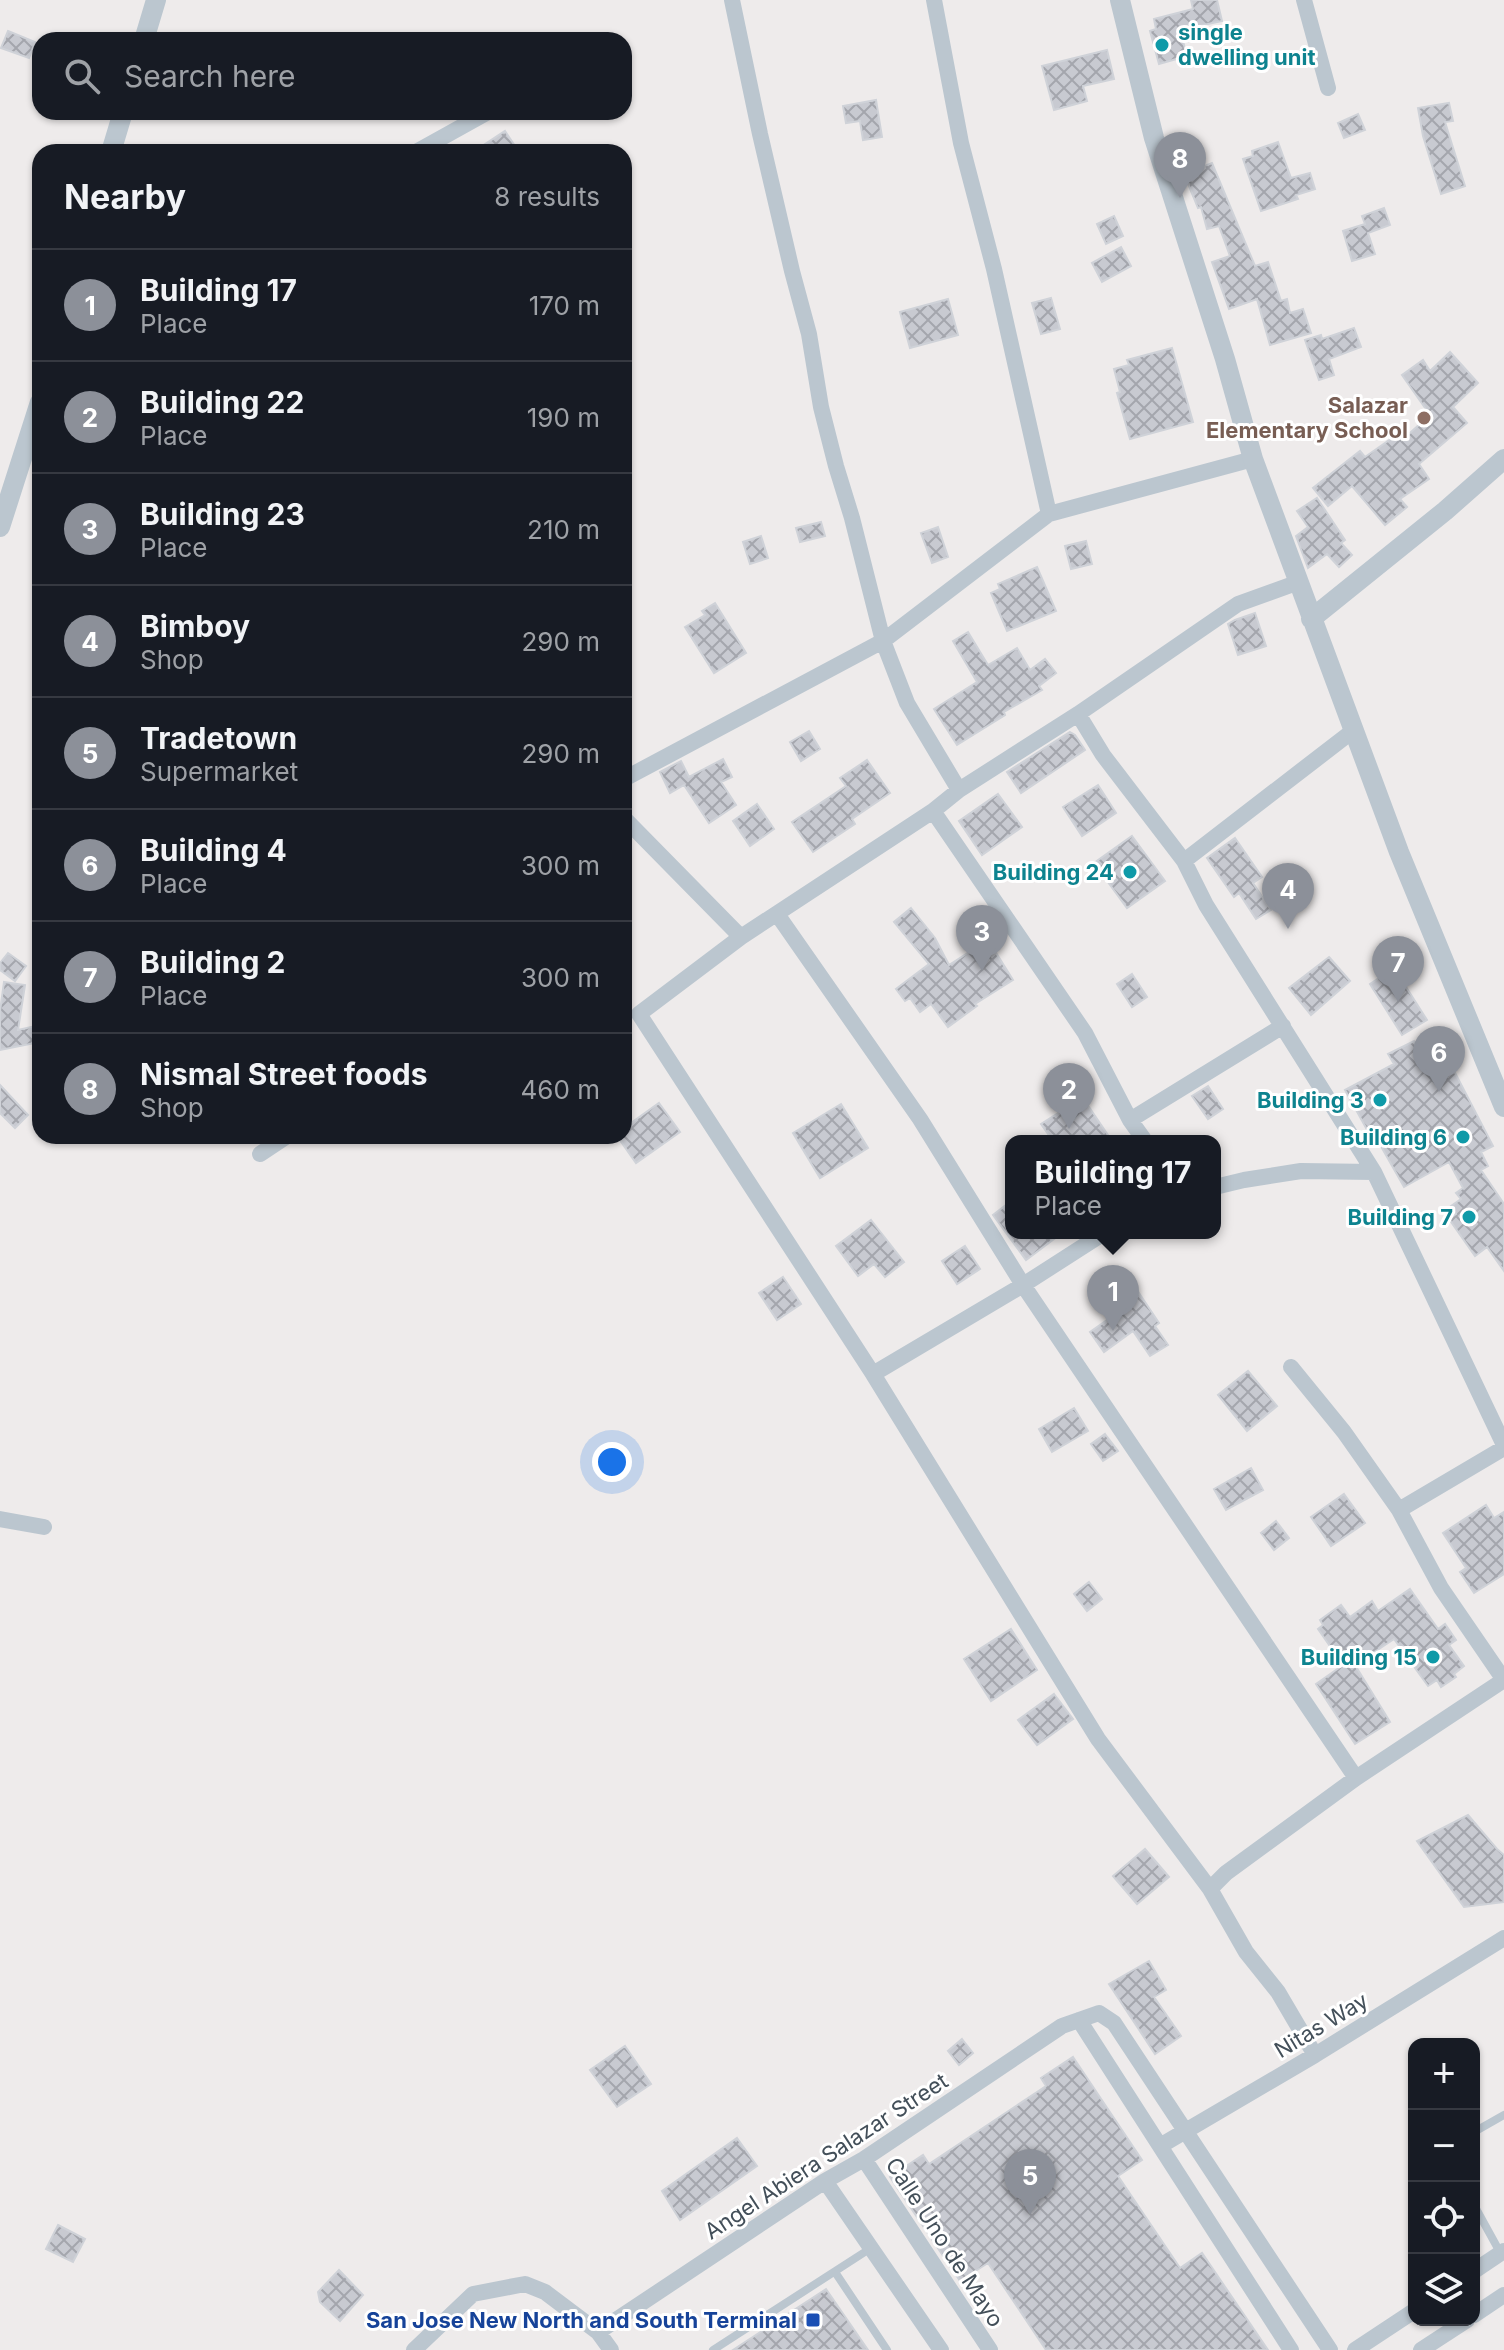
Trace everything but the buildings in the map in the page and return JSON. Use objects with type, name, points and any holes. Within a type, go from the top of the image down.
[{"type":"street","points":[[146,32],[156,0]]},
{"type":"street","points":[[732,0],[760,134],[809,334],[821,407],[883,641],[907,703],[959,790]]},
{"type":"street","points":[[934,0],[961,143],[994,269],[1049,514]]},
{"type":"street","points":[[1120,0],[1154,138],[1225,359],[1253,459],[1399,852],[1504,1107]]},
{"type":"street","points":[[1304,0],[1328,88]]},
{"type":"street","points":[[113,144],[121,120]]},
{"type":"street","points":[[430,144],[474,120]]},
{"type":"street","points":[[0,527],[32,427]]},
{"type":"street","points":[[632,775],[883,641],[1049,514],[1253,459]]},
{"type":"street","points":[[1311,619],[1504,459]]},
{"type":"street","points":[[1299,582],[1238,604],[741,937],[639,1014],[873,1374],[1098,1739],[1210,1889],[1246,1952],[1278,1992],[1315,2055]]},
{"type":"street","points":[[1078,714],[1103,755],[1184,861],[1206,905],[1374,1172],[1504,1447],[1399,1510]]},
{"type":"street","points":[[1184,861],[1354,730]]},
{"type":"street","points":[[933,811],[1085,1033],[1141,1135]]},
{"type":"street","points":[[632,826],[741,937]]},
{"type":"street","points":[[777,914],[920,1119],[1023,1285],[1356,1778]]},
{"type":"street","points":[[1130,1120],[1283,1026]]},
{"type":"street","points":[[260,1154],[275,1144]]},
{"type":"street","points":[[1221,1186],[1301,1171],[1374,1172]]},
{"type":"street","points":[[873,1374],[1095,1239]]},
{"type":"street","points":[[1210,1889],[1226,1873],[1356,1778],[1504,1680],[1441,1588],[1399,1510],[1344,1432],[1291,1367]]},
{"type":"street","points":[[0,1519],[44,1527]]},
{"type":"street","name":"Nitas Way","points":[[1160,2146],[1504,1938]]},
{"type":"street","points":[[1291,2350],[1079,2020],[1099,2013],[1114,2023],[1330,2350]]},
{"type":"street","name":"Angel Abiera Salazar Street","points":[[598,2332],[1062,2026],[1079,2020]]},
{"type":"street","name":"Calle Uno de Mayo","points":[[864,2159],[990,2350]]},
{"type":"street","points":[[825,2181],[941,2350]]},
{"type":"street","points":[[1480,2267],[1502,2252]]},
{"type":"street","points":[[414,2350],[473,2294],[525,2284],[545,2292],[598,2332],[611,2350]]},
{"type":"street","points":[[1480,2311],[1504,2295]]},
{"type":"street","points":[[1355,2350],[1408,2315]]},
{"type":"street","points":[[1421,2350],[1458,2326]]},
{"type":"lane","points":[[1480,2129],[1504,2115]]},
{"type":"lane","points":[[1480,2215],[1502,2252]]},
{"type":"lane","points":[[713,2350],[871,2248]]},
{"type":"lane","points":[[835,2272],[887,2350]]},
{"type":"place","name":"single dwelling unit","points":[[1162,45]]},
{"type":"place","name":"Nismal Street foods","points":[[1180,198]]},
{"type":"place","name":"Salazar Elementary School","points":[[1424,418]]},
{"type":"place","name":"Building 24","points":[[1130,872]]},
{"type":"place","name":"Bimboy","points":[[1288,929]]},
{"type":"place","name":"Building 23","points":[[982,971]]},
{"type":"place","name":"Building 2","points":[[1398,1002]]},
{"type":"place","name":"Building 4","points":[[1439,1092]]},
{"type":"place","name":"Building 3","points":[[1380,1100]]},
{"type":"place","name":"Building 22","points":[[1069,1129]]},
{"type":"place","name":"Building 6","points":[[1463,1137]]},
{"type":"place","name":"Building 7","points":[[1469,1217]]},
{"type":"place","name":"Building 17","points":[[1113,1331]]},
{"type":"place","name":"Building 15","points":[[1433,1657]]},
{"type":"place","name":"Tradetown","points":[[1030,2215]]},
{"type":"place","name":"San Jose New North and South Terminal","points":[[813,2320]]}]
